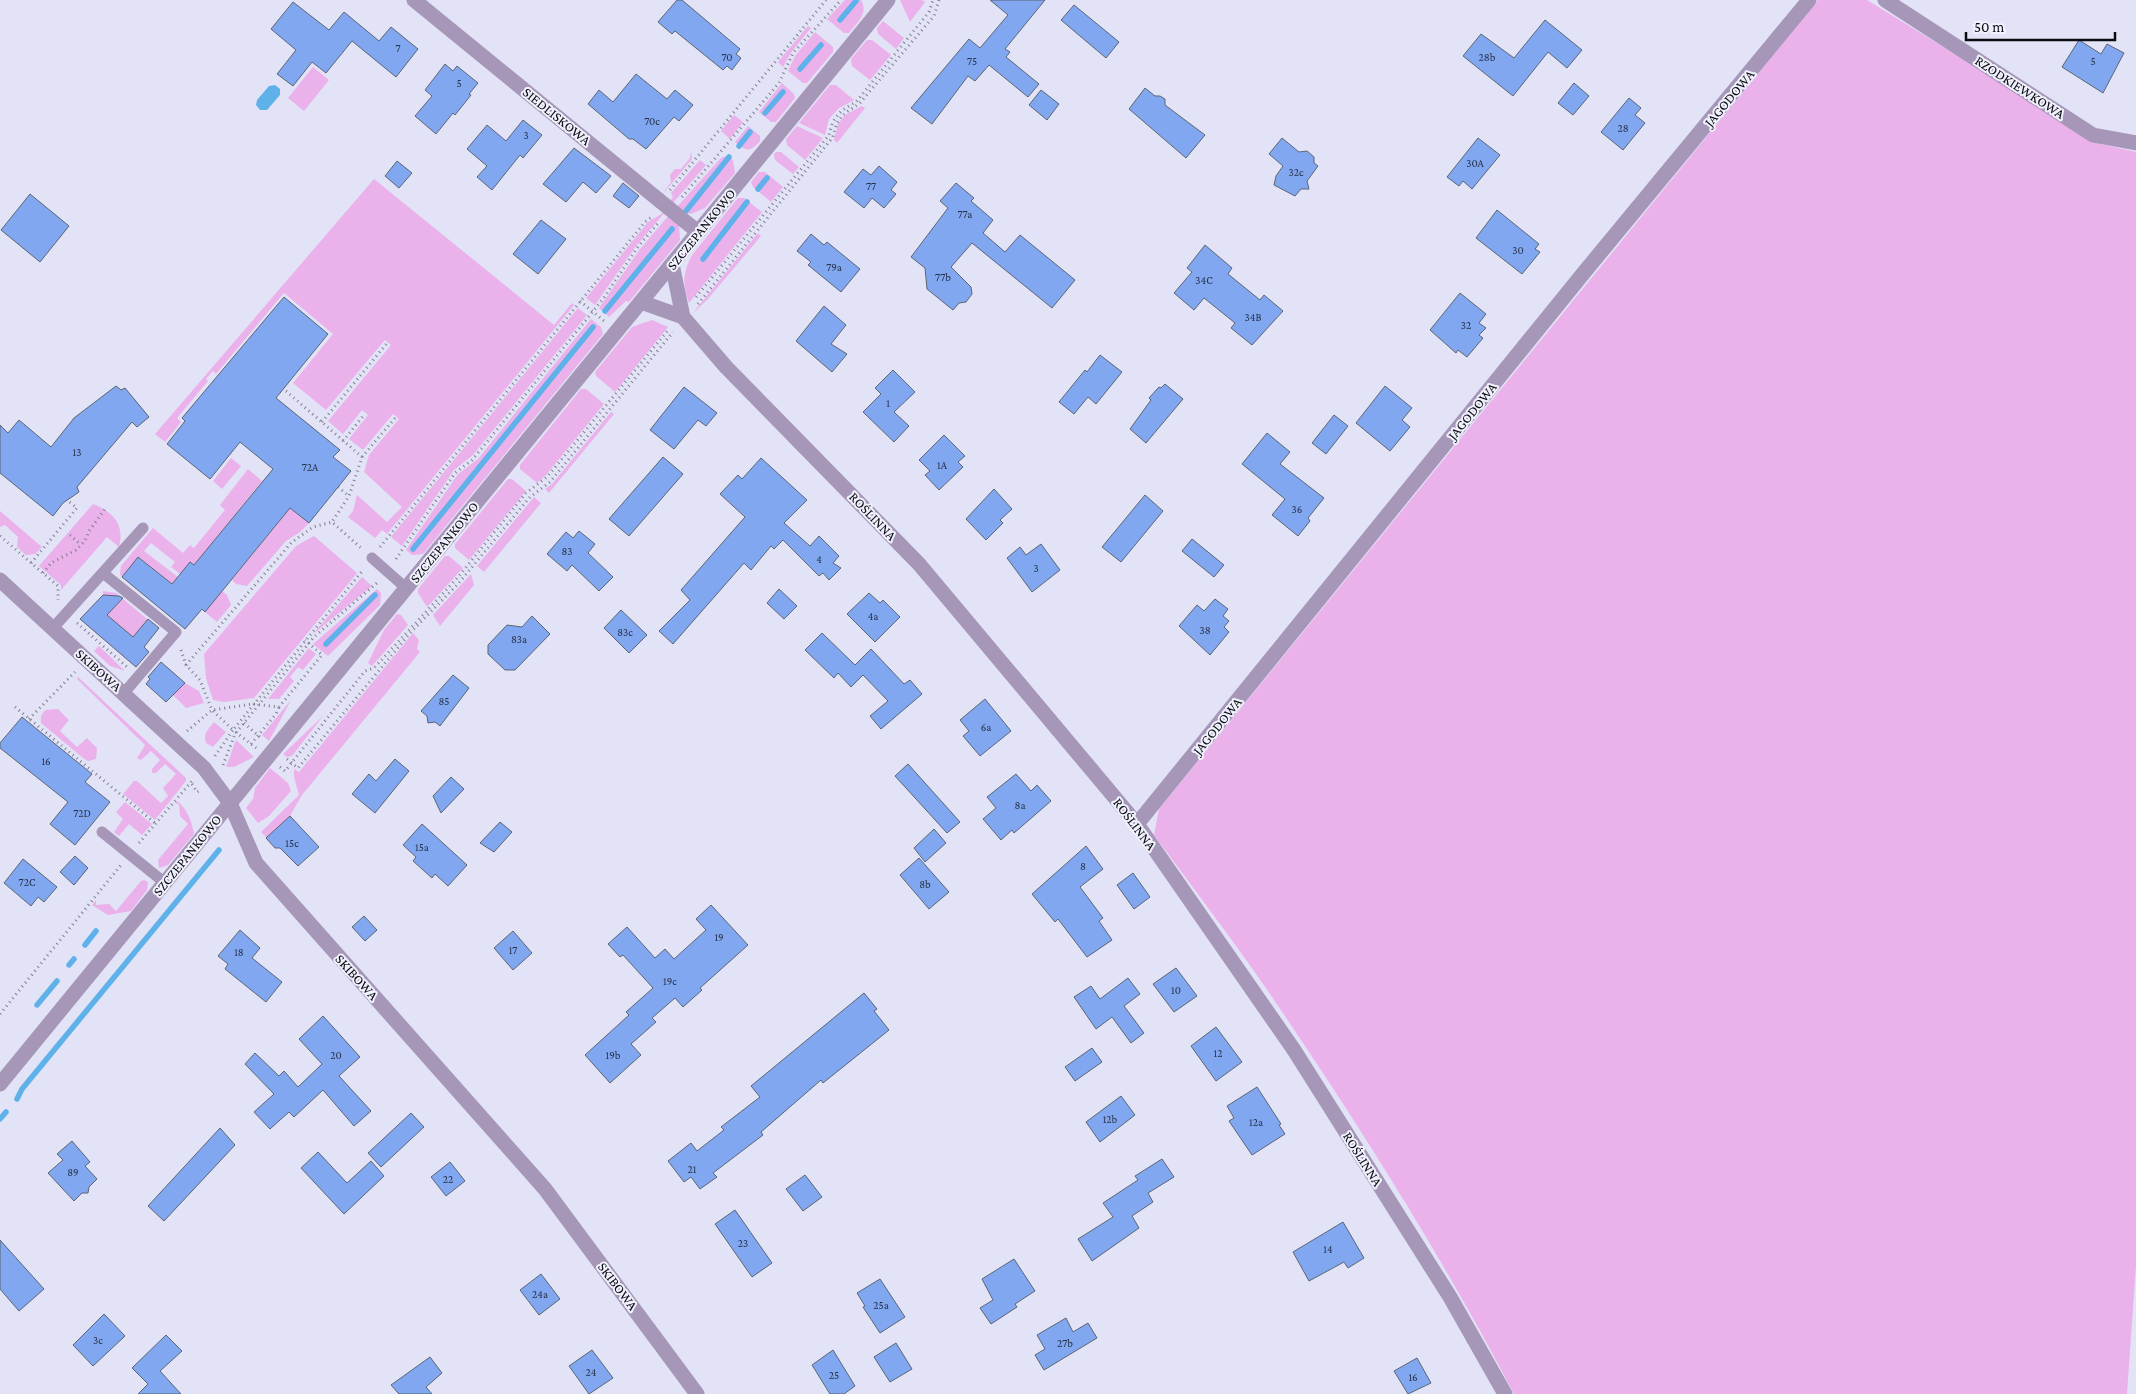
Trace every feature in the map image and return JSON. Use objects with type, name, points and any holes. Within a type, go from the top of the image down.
[{"type":"street","name":"SIEDLISKOWA","points":[[414,0],[698,232]]},
{"type":"street","name":"JAGODOWA","points":[[1138,824],[1556,307],[1809,0]]},
{"type":"street","name":"RZODKIEWKOWA","points":[[1885,0],[2094,135],[2136,143]]},
{"type":"street","name":"SZCZEPANKOWO","points":[[0,1084],[641,302],[884,1]]},
{"type":"street","name":"ROŚLINNA","points":[[672,264],[683,317],[726,367],[920,564],[1138,824],[1303,1064],[1450,1297],[1505,1394]]},
{"type":"street","name":"ROŚLINNA","points":[[641,302],[683,317]]},
{"type":"street","name":"SKIBOWA","points":[[0,580],[124,693],[210,767],[230,803],[256,863],[545,1189],[698,1394]]},
{"type":"lane","points":[[53,628],[144,528]]},
{"type":"lane","points":[[372,558],[406,588]]},
{"type":"lane","points":[[103,573],[176,632],[124,693]]},
{"type":"lane","points":[[102,832],[165,883]]},
{"type":"path","points":[[667,206],[664,198],[670,190],[826,0]]},
{"type":"path","points":[[0,1014],[155,823],[191,782],[210,767],[224,765],[235,731],[244,723],[309,644],[375,586],[455,473],[472,460],[604,299],[667,206],[762,104],[779,83],[793,53],[841,0]]},
{"type":"path","points":[[176,632],[186,665],[200,680],[212,710],[251,744],[292,763],[298,768],[411,632],[458,584],[530,497],[550,482],[828,135],[832,121],[841,109],[856,102],[929,12],[934,0]]},
{"type":"path","points":[[244,723],[258,735],[285,771],[364,671],[374,668],[459,576],[526,493],[547,477],[671,327],[692,310],[834,137],[836,123],[844,114],[860,104],[934,16],[939,0]]},
{"type":"path","points":[[191,782],[197,792],[210,767],[253,704],[645,222],[667,206]]},
{"type":"path","points":[[322,422],[388,342]]},
{"type":"path","points":[[286,391],[362,457]]},
{"type":"path","points":[[343,441],[364,415]]},
{"type":"path","points":[[186,665],[292,542],[313,527],[332,522],[349,496],[362,457],[396,418]]},
{"type":"path","points":[[338,487],[349,496]]},
{"type":"path","points":[[31,563],[77,508],[68,501]]},
{"type":"path","points":[[43,573],[51,563],[82,545],[105,509]]},
{"type":"path","points":[[332,522],[372,558]]},
{"type":"path","points":[[70,535],[82,545]]},
{"type":"path","points":[[0,536],[58,586],[58,603],[128,669],[135,681]]},
{"type":"path","points":[[251,744],[279,706],[322,655],[305,640]]},
{"type":"path","points":[[29,718],[76,672]]},
{"type":"path","points":[[186,730],[212,710],[253,704],[279,706]]},
{"type":"path","points":[[15,706],[155,823]]},
{"type":"path","points":[[180,724],[193,737]]},
{"type":"path","points":[[207,750],[210,767]]},
{"type":"shaded area","points":[[845,0],[861,0],[864,9],[861,18],[849,33],[844,33],[827,19]]},
{"type":"shaded area","points":[[900,0],[922,0],[925,2],[910,22]]},
{"type":"shaded area","points":[[1818,0],[1867,0],[2101,144],[2136,152],[2136,1265],[2127,1394],[1514,1394],[1458,1291],[1367,1141],[1256,974],[1154,835],[1159,809]]},
{"type":"shaded area","points":[[883,21],[904,38],[896,49],[878,34],[877,28]]},
{"type":"shaded area","points":[[808,26],[811,28],[790,54],[783,67],[778,62]]},
{"type":"shaded area","points":[[815,32],[833,47],[833,52],[807,83],[803,83],[788,71],[795,56]]},
{"type":"shaded area","points":[[867,40],[872,40],[891,55],[870,80],[852,66],[851,59]]},
{"type":"shaded area","points":[[313,67],[329,80],[304,111],[288,98]]},
{"type":"shaded area","points":[[782,83],[794,94],[795,98],[776,122],[771,122],[759,112]]},
{"type":"shaded area","points":[[830,85],[836,85],[854,100],[839,108],[829,119],[825,135],[799,123]]},
{"type":"shaded area","points":[[862,106],[865,108],[837,143],[834,140],[838,124],[845,115]]},
{"type":"shaded area","points":[[734,115],[743,122],[730,139],[721,131]]},
{"type":"shaded area","points":[[748,126],[760,136],[760,141],[751,149],[745,149],[735,142]]},
{"type":"shaded area","points":[[797,126],[823,138],[805,160],[787,145],[786,139]]},
{"type":"shaded area","points":[[691,150],[692,159],[661,196],[671,182],[670,175],[675,169],[681,169],[690,158]]},
{"type":"shaded area","points":[[781,152],[799,167],[793,174],[775,160],[774,154]]},
{"type":"shaded area","points":[[726,156],[733,160],[735,173],[705,208],[691,214],[676,208],[721,158]]},
{"type":"shaded area","points":[[700,160],[706,165],[672,204],[669,202],[673,197],[671,193]]},
{"type":"shaded area","points":[[759,172],[765,172],[783,187],[771,202],[753,187],[751,182]]},
{"type":"shaded area","points":[[374,179],[554,325],[572,303],[574,305],[387,534],[382,530],[375,538],[348,517],[353,511],[357,495],[387,522],[402,507],[364,472],[369,455],[399,419],[393,414],[363,450],[349,439],[368,415],[362,410],[343,434],[328,421],[391,345],[385,340],[326,410],[293,383],[333,334],[284,293],[216,374],[213,371],[206,379],[208,381],[177,418],[181,422],[165,442],[155,434]]},
{"type":"shaded area","points":[[738,198],[744,198],[762,212],[689,303],[684,279],[689,261]]},
{"type":"shaded area","points":[[666,211],[636,246],[595,305],[586,298],[648,222]]},
{"type":"shaded area","points":[[670,214],[679,225],[680,240],[629,302],[626,301],[609,317],[599,308],[640,249]]},
{"type":"shaded area","points":[[758,233],[761,236],[707,300],[693,313]]},
{"type":"shaded area","points":[[578,308],[587,315],[473,455],[454,470],[402,546],[391,537]]},
{"type":"shaded area","points":[[591,319],[601,327],[603,334],[423,554],[412,555],[406,550],[458,474],[478,459]]},
{"type":"shaded area","points":[[652,320],[668,327],[615,392],[596,376],[595,372],[632,327]]},
{"type":"shaded area","points":[[581,389],[586,389],[604,404],[546,475],[537,483],[520,469],[520,465]]},
{"type":"shaded area","points":[[611,412],[614,414],[549,493],[545,489],[552,484]]},
{"type":"shaded area","points":[[231,458],[241,466],[222,489],[213,481]]},
{"type":"shaded area","points":[[248,469],[262,481],[194,565],[190,562],[180,574],[171,567],[175,562],[151,543],[144,551],[182,580],[175,587],[139,557],[122,577],[120,574],[121,566],[153,528],[183,553],[190,545],[194,548],[225,510],[220,505]]},
{"type":"shaded area","points":[[508,479],[512,479],[526,491],[469,560],[455,548],[455,544]]},
{"type":"shaded area","points":[[534,497],[541,503],[484,572],[477,566]]},
{"type":"shaded area","points":[[93,504],[112,515],[116,520],[120,532],[119,547],[107,537],[61,590],[61,585],[39,566]]},
{"type":"shaded area","points":[[290,508],[309,523],[300,532],[286,541],[247,586],[236,584],[232,580]]},
{"type":"shaded area","points":[[0,511],[42,547],[35,554],[26,555],[17,547],[18,537],[5,525],[0,527]]},
{"type":"shaded area","points":[[314,536],[357,573],[254,698],[224,702],[213,700],[206,678],[204,654],[296,546]]},
{"type":"shaded area","points":[[445,556],[449,556],[463,568],[427,607],[418,593],[418,589]]},
{"type":"shaded area","points":[[471,574],[474,585],[440,626],[433,615]]},
{"type":"shaded area","points":[[362,577],[372,586],[312,635]]},
{"type":"shaded area","points":[[377,589],[381,593],[380,605],[328,656],[313,644]]},
{"type":"shaded area","points":[[103,591],[116,593],[153,624],[157,631],[145,622],[133,637],[107,615],[119,602],[112,595],[103,595]]},
{"type":"shaded area","points":[[222,591],[227,595],[231,605],[217,622],[205,612]]},
{"type":"shaded area","points":[[397,614],[401,615],[408,625],[372,666],[368,663],[384,630]]},
{"type":"shaded area","points":[[413,633],[419,640],[417,649],[420,652],[302,795],[290,816],[267,838],[261,832],[299,795],[294,777],[294,769],[299,772]]},
{"type":"shaded area","points":[[99,646],[125,671],[110,666],[94,651]]},
{"type":"shaded area","points":[[309,648],[316,654],[303,670],[298,667],[290,677],[294,681],[279,699],[268,699]]},
{"type":"shaded area","points":[[78,677],[186,778],[186,781],[155,820],[123,794],[134,781],[137,781],[161,803],[168,796],[163,788],[176,774],[165,764],[156,773],[152,773],[152,769],[160,760],[151,751],[141,760],[137,758],[145,745],[77,679]]},
{"type":"shaded area","points":[[185,683],[199,691],[204,703],[186,708],[173,695]]},
{"type":"shaded area","points":[[291,700],[269,741],[262,735]]},
{"type":"shaded area","points":[[58,709],[69,720],[60,731],[77,747],[87,738],[97,748],[96,759],[88,761],[83,758],[41,723],[41,716],[45,710]]},
{"type":"shaded area","points":[[323,716],[292,756],[287,757],[283,754]]},
{"type":"shaded area","points":[[214,722],[226,732],[213,747],[206,743],[205,737],[208,729]]},
{"type":"shaded area","points":[[236,740],[254,757],[234,767],[226,767]]},
{"type":"shaded area","points":[[270,768],[288,783],[291,791],[269,816],[258,823],[246,808],[253,799],[255,788]]},
{"type":"shaded area","points":[[177,801],[184,807],[194,834],[168,865],[159,868],[158,860],[188,824],[180,816],[179,804],[175,804]]},
{"type":"shaded area","points":[[125,802],[152,824],[142,835],[129,824],[119,836],[114,832],[123,819],[116,812]]},
{"type":"shaded area","points":[[141,881],[148,882],[147,890],[131,911],[108,915],[92,905],[96,900],[96,905],[109,904],[116,911]]},
{"type":"water","points":[[275,85],[280,89],[280,95],[267,110],[260,110],[256,105],[257,100],[269,86]]},
{"type":"building","points":[[677,0],[682,0],[740,49],[736,54],[741,58],[732,70],[727,66],[723,70],[675,31],[672,34],[658,22]]},
{"type":"building","points":[[990,0],[1045,0],[1005,49],[1010,52],[1006,57],[1039,84],[1028,97],[989,65],[975,81],[968,76],[932,124],[911,108],[969,39],[980,48],[1008,15]]},
{"type":"building","points":[[293,2],[329,30],[344,12],[379,41],[391,27],[418,49],[396,77],[352,41],[326,73],[312,62],[293,86],[277,74],[296,50],[271,29]]},
{"type":"building","points":[[1074,5],[1119,42],[1106,58],[1061,20]]},
{"type":"building","points":[[1545,20],[1582,50],[1567,68],[1548,52],[1513,96],[1463,56],[1481,34],[1514,58]]},
{"type":"building","points":[[2079,40],[2101,54],[2107,44],[2124,53],[2103,93],[2062,67]]},
{"type":"building","points":[[445,64],[453,71],[457,66],[478,83],[455,115],[453,113],[436,134],[415,116],[432,96],[425,90]]},
{"type":"building","points":[[636,74],[667,99],[675,90],[693,105],[679,121],[674,117],[646,149],[633,139],[629,139],[588,104],[599,90],[613,102]]},
{"type":"building","points":[[1574,83],[1589,96],[1573,115],[1558,103]]},
{"type":"building","points":[[1145,88],[1155,96],[1165,99],[1165,105],[1205,135],[1186,158],[1129,109]]},
{"type":"building","points":[[1041,90],[1059,104],[1047,120],[1029,105]]},
{"type":"building","points":[[1629,98],[1641,108],[1635,115],[1645,123],[1623,150],[1601,132]]},
{"type":"building","points":[[523,120],[542,135],[523,158],[520,155],[492,190],[477,177],[487,166],[467,149],[487,125],[506,141]]},
{"type":"building","points":[[1282,138],[1299,152],[1307,151],[1314,157],[1314,163],[1318,166],[1307,181],[1309,189],[1301,189],[1295,196],[1274,185],[1276,176],[1283,166],[1269,154]]},
{"type":"building","points":[[1478,138],[1500,155],[1472,189],[1463,181],[1459,186],[1447,177]]},
{"type":"building","points":[[574,148],[611,176],[596,193],[583,182],[566,202],[543,184]]},
{"type":"building","points":[[397,161],[412,173],[399,188],[385,176]]},
{"type":"building","points":[[879,166],[897,182],[891,190],[896,194],[884,208],[872,198],[864,208],[844,192],[863,169],[871,175]]},
{"type":"building","points":[[623,183],[639,196],[629,208],[613,196]]},
{"type":"building","points":[[956,183],[974,198],[971,201],[993,220],[983,233],[1005,252],[1020,235],[1075,280],[1052,308],[972,243],[951,267],[971,287],[972,294],[966,302],[959,303],[953,310],[927,289],[925,268],[911,257],[948,208],[940,201]]},
{"type":"building","points":[[30,194],[69,226],[40,262],[1,230]]},
{"type":"building","points":[[1497,210],[1539,244],[1535,249],[1540,252],[1522,274],[1476,238]]},
{"type":"building","points":[[541,220],[566,239],[538,274],[513,254]]},
{"type":"building","points":[[811,234],[824,245],[827,242],[860,269],[841,292],[808,265],[811,262],[797,251]]},
{"type":"building","points":[[1205,245],[1232,268],[1228,274],[1260,300],[1264,295],[1283,311],[1252,345],[1231,328],[1235,323],[1204,298],[1194,310],[1174,293],[1192,272],[1187,268]]},
{"type":"building","points":[[1460,293],[1486,314],[1479,323],[1486,328],[1479,335],[1483,338],[1467,357],[1458,350],[1456,353],[1430,330]]},
{"type":"building","points":[[284,297],[328,334],[276,398],[340,450],[333,457],[351,471],[309,523],[290,508],[205,612],[202,609],[185,629],[122,577],[138,557],[172,584],[190,562],[194,565],[273,469],[240,442],[210,479],[167,444],[185,421],[182,418]]},
{"type":"building","points":[[824,306],[846,325],[831,344],[847,354],[832,372],[796,341]]},
{"type":"building","points":[[1100,355],[1122,372],[1096,404],[1088,397],[1074,414],[1059,402]]},
{"type":"building","points":[[893,370],[915,392],[894,412],[909,426],[894,442],[863,412],[881,394],[875,388]]},
{"type":"building","points":[[1165,384],[1183,399],[1146,443],[1130,429],[1151,400],[1149,398],[1159,387],[1161,388]]},
{"type":"building","points":[[116,386],[121,390],[125,388],[149,417],[137,427],[132,422],[77,487],[79,492],[63,503],[53,516],[0,473],[0,425],[8,433],[19,420],[51,447],[74,418]]},
{"type":"building","points":[[1385,386],[1412,408],[1402,420],[1410,427],[1390,451],[1356,423]]},
{"type":"building","points":[[684,387],[717,413],[706,426],[698,420],[674,449],[650,430]]},
{"type":"building","points":[[1334,415],[1348,426],[1326,454],[1312,443]]},
{"type":"building","points":[[1267,433],[1290,452],[1280,464],[1324,498],[1308,518],[1310,521],[1298,536],[1272,515],[1285,499],[1242,464]]},
{"type":"building","points":[[944,435],[965,456],[958,462],[963,467],[939,490],[925,475],[930,471],[919,460]]},
{"type":"building","points":[[663,457],[683,474],[629,536],[609,519]]},
{"type":"building","points":[[761,458],[807,500],[784,523],[810,546],[819,536],[839,556],[833,563],[841,568],[829,580],[823,573],[819,576],[783,540],[774,549],[771,546],[751,570],[744,563],[673,644],[659,631],[690,600],[681,590],[745,517],[720,494],[738,475],[742,479]]},
{"type":"building","points":[[994,489],[1012,509],[1000,520],[1003,523],[986,540],[966,519]]},
{"type":"building","points":[[1145,495],[1163,511],[1121,562],[1102,547]]},
{"type":"building","points":[[579,531],[595,544],[588,553],[613,577],[599,591],[572,565],[567,571],[547,554],[566,532],[573,538]]},
{"type":"building","points":[[1192,539],[1224,565],[1214,577],[1182,551]]},
{"type":"building","points":[[1041,544],[1060,570],[1032,592],[1007,558],[1020,547],[1026,555]]},
{"type":"building","points":[[779,589],[797,606],[784,619],[767,603]]},
{"type":"building","points":[[869,593],[880,603],[883,600],[900,617],[875,642],[847,614]]},
{"type":"building","points":[[103,595],[123,598],[107,615],[133,637],[148,619],[159,628],[144,647],[149,652],[136,667],[80,619]]},
{"type":"building","points":[[1215,599],[1228,609],[1223,616],[1229,621],[1224,627],[1229,632],[1210,655],[1179,626],[1197,605],[1204,611]]},
{"type":"building","points":[[621,610],[647,635],[629,653],[604,628]]},
{"type":"building","points":[[532,616],[550,634],[515,670],[505,670],[488,654],[488,645],[507,625],[522,627]]},
{"type":"building","points":[[822,633],[855,665],[871,649],[904,684],[910,680],[922,694],[881,729],[870,716],[888,701],[863,675],[851,687],[838,673],[834,678],[805,650]]},
{"type":"building","points":[[161,662],[185,683],[166,702],[146,684],[150,679],[148,677]]},
{"type":"building","points":[[453,675],[469,688],[440,726],[435,722],[428,723],[427,716],[421,711]]},
{"type":"building","points":[[985,699],[1011,731],[980,756],[963,736],[969,731],[960,720]]},
{"type":"building","points":[[22,717],[92,774],[85,782],[110,802],[75,845],[50,824],[68,802],[0,748],[0,743]]},
{"type":"building","points":[[395,759],[409,771],[375,813],[352,794],[369,774],[376,781]]},
{"type":"building","points":[[908,764],[960,822],[947,833],[895,776]]},
{"type":"building","points":[[1016,774],[1031,791],[1037,785],[1051,801],[1014,833],[1012,830],[1001,840],[983,819],[996,808],[987,797]]},
{"type":"building","points":[[451,777],[464,789],[441,813],[433,796]]},
{"type":"building","points":[[290,816],[319,847],[298,866],[280,848],[275,848],[266,838]]},
{"type":"building","points":[[500,822],[512,832],[494,852],[480,843]]},
{"type":"building","points":[[422,824],[467,865],[448,886],[435,874],[432,878],[413,861],[416,857],[403,845]]},
{"type":"building","points":[[934,829],[946,843],[925,862],[914,848]]},
{"type":"building","points":[[1086,846],[1103,869],[1080,887],[1103,918],[1099,921],[1112,940],[1087,957],[1058,919],[1055,922],[1032,894]]},
{"type":"building","points":[[75,856],[88,868],[74,885],[60,872]]},
{"type":"building","points":[[919,858],[949,892],[929,909],[900,875]]},
{"type":"building","points":[[23,859],[57,887],[44,902],[38,897],[31,906],[4,883]]},
{"type":"building","points":[[1133,873],[1150,897],[1134,909],[1117,885]]},
{"type":"building","points":[[711,905],[748,945],[700,988],[702,990],[683,1007],[675,998],[652,1018],[656,1022],[631,1044],[641,1055],[610,1083],[585,1055],[629,1015],[626,1012],[653,988],[623,955],[620,957],[608,944],[627,927],[655,958],[665,949],[674,959],[706,930],[696,919]]},
{"type":"building","points":[[364,916],[377,930],[365,941],[352,927]]},
{"type":"building","points":[[240,930],[260,948],[252,958],[282,982],[266,1002],[225,969],[228,964],[218,956]]},
{"type":"building","points":[[513,931],[532,953],[513,970],[494,948]]},
{"type":"building","points":[[1176,968],[1197,996],[1174,1012],[1153,984]]},
{"type":"building","points":[[1128,978],[1140,994],[1124,1006],[1144,1033],[1131,1043],[1112,1017],[1096,1029],[1074,997],[1091,986],[1100,999]]},
{"type":"building","points":[[864,993],[877,1009],[874,1011],[889,1030],[823,1083],[821,1080],[761,1132],[763,1135],[713,1173],[717,1177],[700,1189],[691,1177],[684,1182],[668,1161],[691,1143],[697,1151],[724,1130],[721,1127],[760,1097],[751,1086]]},
{"type":"building","points":[[323,1016],[360,1057],[339,1076],[371,1111],[354,1126],[323,1090],[294,1117],[289,1112],[270,1129],[254,1112],[274,1094],[245,1064],[255,1053],[279,1076],[284,1071],[298,1087],[322,1064],[299,1039]]},
{"type":"building","points":[[1216,1027],[1242,1062],[1216,1081],[1191,1046]]},
{"type":"building","points":[[1092,1048],[1102,1062],[1075,1081],[1065,1067]]},
{"type":"building","points":[[1257,1087],[1281,1124],[1279,1125],[1285,1134],[1252,1155],[1229,1121],[1234,1118],[1227,1106]]},
{"type":"building","points":[[1121,1096],[1135,1115],[1100,1142],[1086,1122]]},
{"type":"building","points":[[411,1113],[424,1127],[381,1167],[368,1153]]},
{"type":"building","points":[[220,1128],[235,1145],[164,1221],[148,1206]]},
{"type":"building","points":[[72,1141],[90,1162],[85,1166],[97,1179],[89,1187],[88,1193],[82,1193],[74,1201],[48,1173],[63,1160],[57,1154]]},
{"type":"building","points":[[318,1152],[347,1183],[371,1161],[384,1176],[344,1214],[301,1168]]},
{"type":"building","points":[[1162,1159],[1174,1177],[1148,1193],[1153,1202],[1132,1216],[1139,1228],[1092,1261],[1078,1239],[1113,1217],[1103,1203],[1138,1180],[1135,1176]]},
{"type":"building","points":[[450,1162],[465,1181],[446,1196],[431,1177]]},
{"type":"building","points":[[805,1175],[822,1197],[803,1211],[786,1189]]},
{"type":"building","points":[[735,1210],[772,1263],[752,1277],[715,1224]]},
{"type":"building","points":[[1343,1222],[1364,1258],[1348,1268],[1344,1262],[1309,1281],[1293,1252]]},
{"type":"building","points":[[0,1240],[44,1289],[19,1311],[0,1289]]},
{"type":"building","points":[[1014,1259],[1035,1291],[1015,1304],[1017,1307],[991,1324],[980,1308],[993,1300],[982,1279]]},
{"type":"building","points":[[541,1274],[560,1299],[539,1315],[520,1290]]},
{"type":"building","points":[[880,1279],[905,1317],[880,1333],[863,1307],[865,1306],[857,1293]]},
{"type":"building","points":[[104,1314],[125,1336],[93,1366],[73,1345]]},
{"type":"building","points":[[1066,1318],[1073,1332],[1088,1323],[1097,1338],[1044,1370],[1035,1355],[1045,1349],[1037,1335]]},
{"type":"building","points":[[166,1335],[182,1351],[160,1371],[181,1394],[138,1394],[148,1384],[132,1368]]},
{"type":"building","points":[[896,1343],[912,1369],[890,1382],[874,1357]]},
{"type":"building","points":[[592,1350],[613,1378],[589,1394],[569,1366]]},
{"type":"building","points":[[833,1350],[855,1386],[844,1394],[830,1394],[812,1365]]},
{"type":"building","points":[[430,1357],[442,1373],[426,1387],[432,1394],[399,1394],[391,1385]]},
{"type":"building","points":[[1417,1358],[1431,1383],[1408,1394],[1394,1371]]},
{"type":"waterway","points":[[840,20],[856,1]]},
{"type":"waterway","points":[[800,69],[821,45]]},
{"type":"waterway","points":[[765,113],[783,92]]},
{"type":"waterway","points":[[739,146],[750,132]]},
{"type":"waterway","points":[[686,211],[729,157]]},
{"type":"waterway","points":[[758,189],[767,178]]},
{"type":"waterway","points":[[703,259],[747,202]]},
{"type":"waterway","points":[[605,311],[672,229]]},
{"type":"waterway","points":[[413,549],[593,327]]},
{"type":"waterway","points":[[326,644],[375,595]]},
{"type":"waterway","points":[[17,1099],[22,1089],[219,850]]},
{"type":"waterway","points":[[85,945],[96,931]]},
{"type":"waterway","points":[[69,965],[74,959]]},
{"type":"waterway","points":[[37,1005],[57,981]]},
{"type":"waterway","points":[[0,1119],[6,1112]]}]
